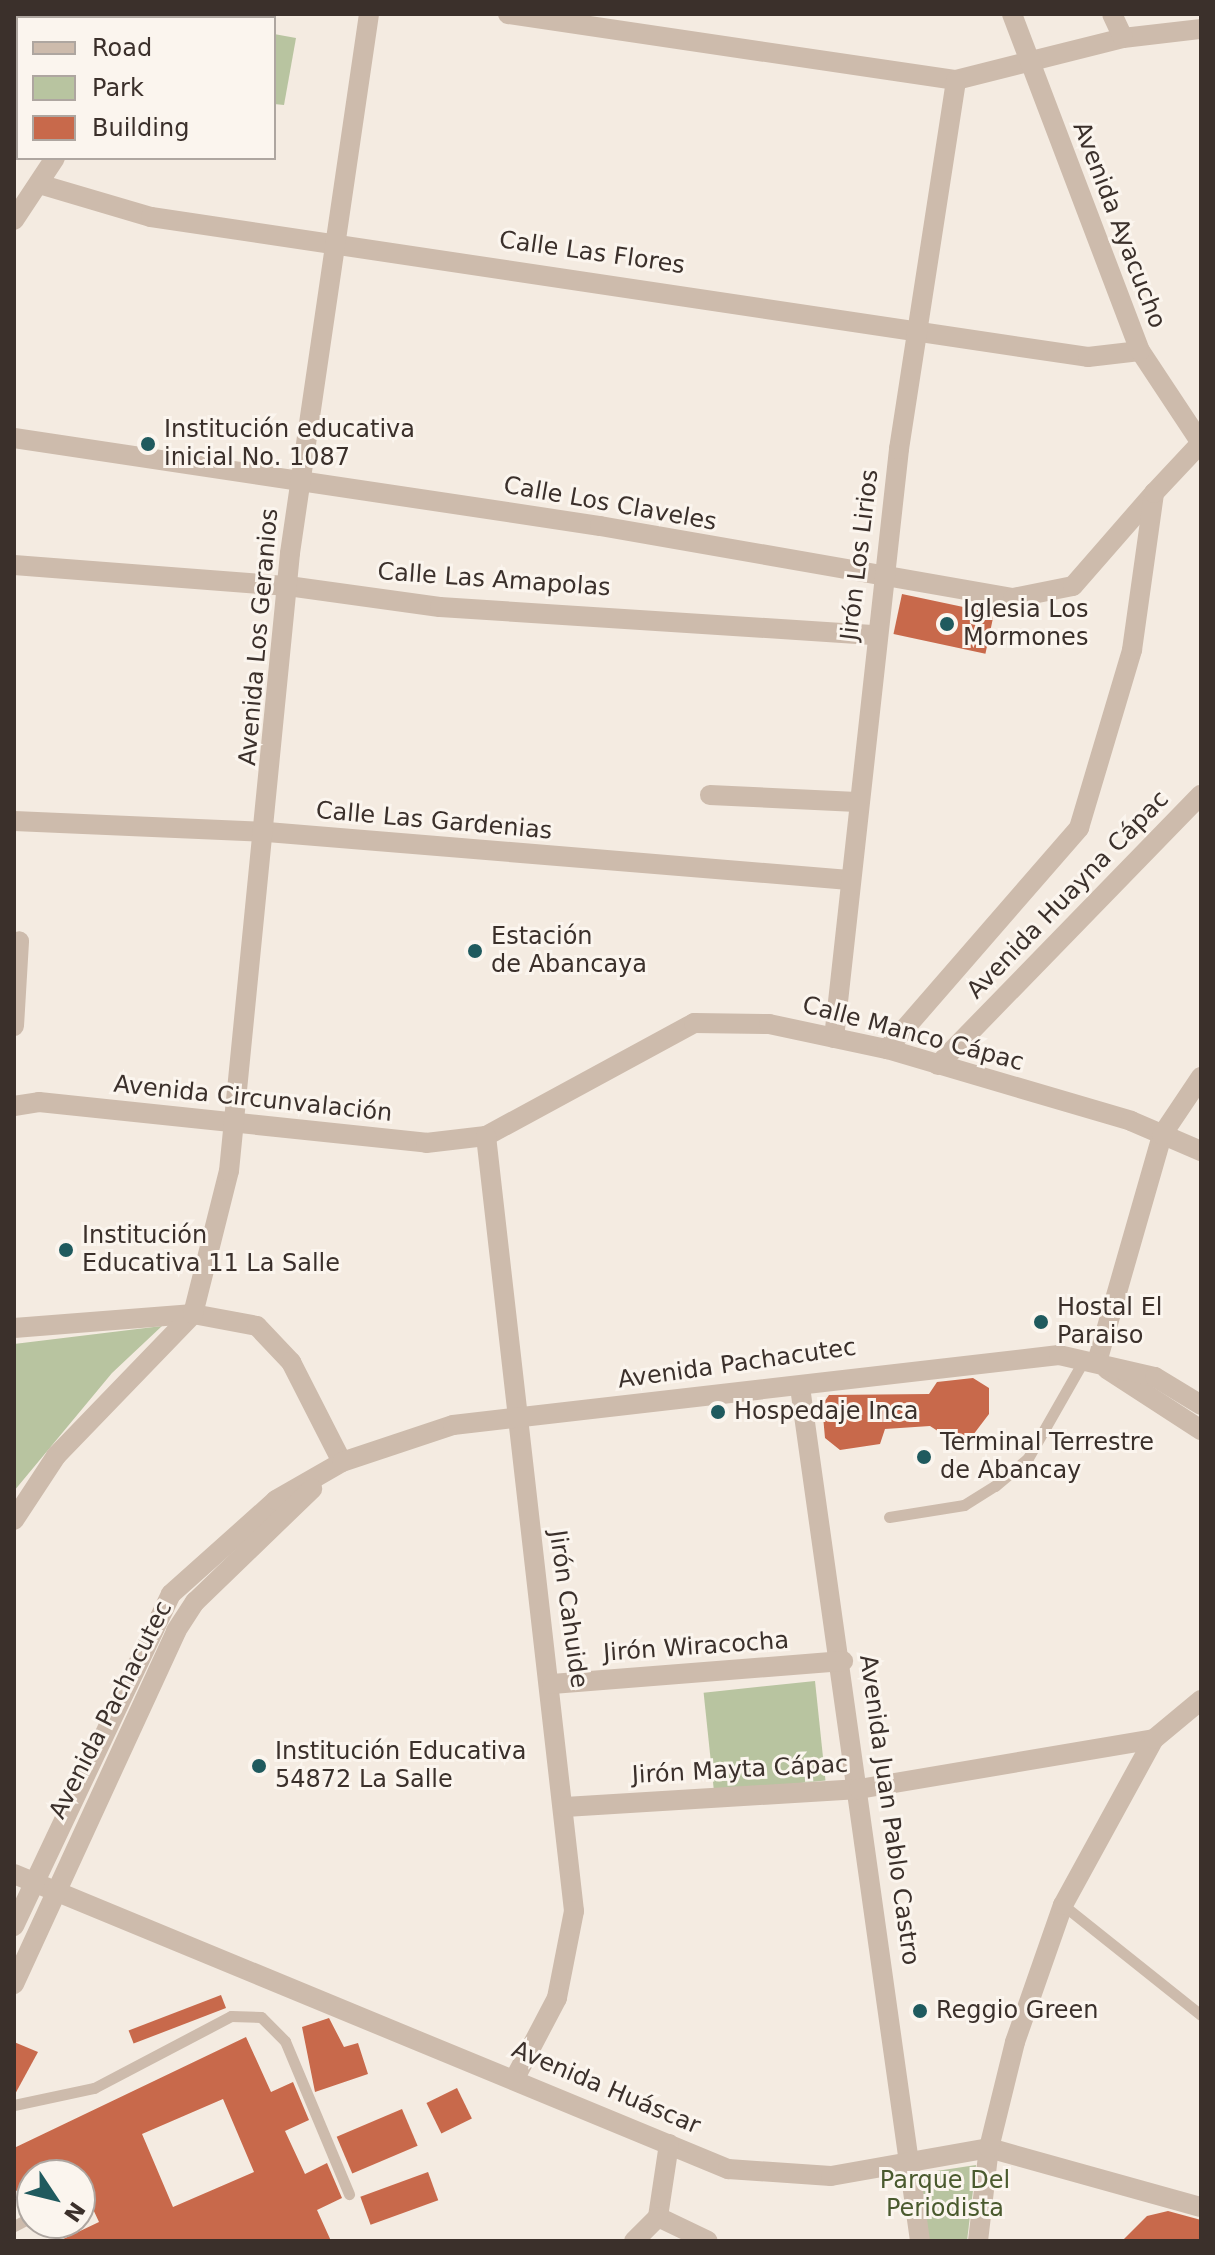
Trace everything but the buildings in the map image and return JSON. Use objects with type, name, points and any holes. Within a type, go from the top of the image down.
[{"type":"street","name":"Avenida Los Geranios","points":[[193,1314],[239,1124],[288,586],[369,14]]},
{"type":"street","points":[[508,14],[956,80],[1029,66],[1123,38],[1198,24]]},
{"type":"street","name":"Avenida Ayacucho","points":[[1012,14],[1029,66],[1140,351],[1201,443]]},
{"type":"street","points":[[1112,14],[1123,38]]},
{"type":"street","name":"Jirón Los Lirios","points":[[834,1038],[883,580],[956,80]]},
{"type":"street","points":[[14,220],[54,160]]},
{"type":"street","name":"Calle Las Flores","points":[[39,184],[151,217],[919,328],[1088,357],[1140,351]]},
{"type":"street","name":"Calle Los Claveles","points":[[14,438],[301,478],[883,580],[1013,598],[1059,593],[1154,493]]},
{"type":"street","points":[[887,1049],[1062,849],[1090,805],[1132,650],[1154,493],[1201,443]]},
{"type":"street","name":"Calle Las Amapolas","points":[[14,565],[288,586],[440,607],[876,635]]},
{"type":"street","points":[[710,795],[857,802]]},
{"type":"street","name":"Avenida Huayna Cápac","points":[[938,1065],[1201,795]]},
{"type":"street","name":"Calle Las Gardenias","points":[[14,821],[267,832],[849,880]]},
{"type":"street","points":[[14,1026],[19,941]]},
{"type":"street","name":"Calle Manco Cápac","points":[[486,1136],[694,1023],[769,1024],[887,1049],[1162,1135],[1201,1151]]},
{"type":"street","points":[[1201,1077],[1162,1135],[1091,1361],[1201,1430]]},
{"type":"street","name":"Avenida Circunvalación","points":[[14,1106],[39,1102],[426,1143],[486,1136]]},
{"type":"street","name":"Jirón Cahuide","points":[[486,1136],[515,1418],[552,1684],[574,1911],[557,1998],[515,2078]]},
{"type":"street","points":[[17,1321],[193,1314],[257,1326],[291,1362],[342,1462]]},
{"type":"street","points":[[14,1520],[56,1456],[193,1314]]},
{"type":"street","name":"Avenida Pachacutec","points":[[14,1926],[23,1878],[171,1594],[276,1500],[342,1462],[453,1425],[800,1387],[826,1377],[967,1363],[1091,1361],[1155,1377],[1201,1405]]},
{"type":"street","name":"Avenida Juan Pablo Castro","points":[[800,1387],[843,1661],[912,2159],[920,2241]]},
{"type":"street","name":"Avenida Pachacutec","points":[[14,1984],[51,1891],[195,1602],[342,1462]]},
{"type":"street","name":"Jirón Wiracocha","points":[[552,1684],[843,1661]]},
{"type":"street","points":[[978,2241],[989,2148],[1015,2042],[1063,1905],[1154,1739],[1201,1700]]},
{"type":"street","name":"Jirón Mayta Cápac","points":[[565,1807],[859,1789],[1154,1739]]},
{"type":"street","name":"Avenida Huáscar","points":[[23,1878],[515,2078],[728,2169],[795,2177],[989,2148],[1201,2207]]},
{"type":"street","points":[[634,2241],[658,2217],[669,2144]]},
{"type":"street","points":[[658,2217],[708,2241]]},
{"type":"lane","points":[[889,1517],[964,1505],[995,1486],[1028,1458],[1091,1361]]},
{"type":"lane","points":[[1063,1905],[1201,2015]]},
{"type":"lane","points":[[14,2105],[94,2088],[231,2016],[261,2017],[285,2041],[349,2194]]},
{"type":"green space","points":[[276,34],[296,38],[284,105],[276,104]]},
{"type":"green space","points":[[162,1326],[112,1373],[14,1491],[14,1344]]},
{"type":"green space","points":[[815,1681],[825,1780],[714,1792],[704,1693]]},
{"type":"green space","name":"Parque Del Periodista","points":[[976,2165],[967,2241],[927,2241],[917,2174]]},
{"type":"place","name":"Institución educativa inicial No. 1087","points":[[148,444]]},
{"type":"place","name":"Iglesia Los Mormones","points":[[947,624]]},
{"type":"place","name":"Estación de Abancaya","points":[[475,951]]},
{"type":"place","name":"Institución Educativa 11 La Salle","points":[[66,1250]]},
{"type":"place","name":"Hostal El Paraiso","points":[[1041,1322]]},
{"type":"place","name":"Hospedaje Inca","points":[[718,1412]]},
{"type":"place","name":"Terminal Terrestre de Abancay","points":[[924,1457]]},
{"type":"place","name":"Institución Educativa 54872 La Salle","points":[[259,1766]]},
{"type":"place","name":"Reggio Green","points":[[920,2011]]}]
